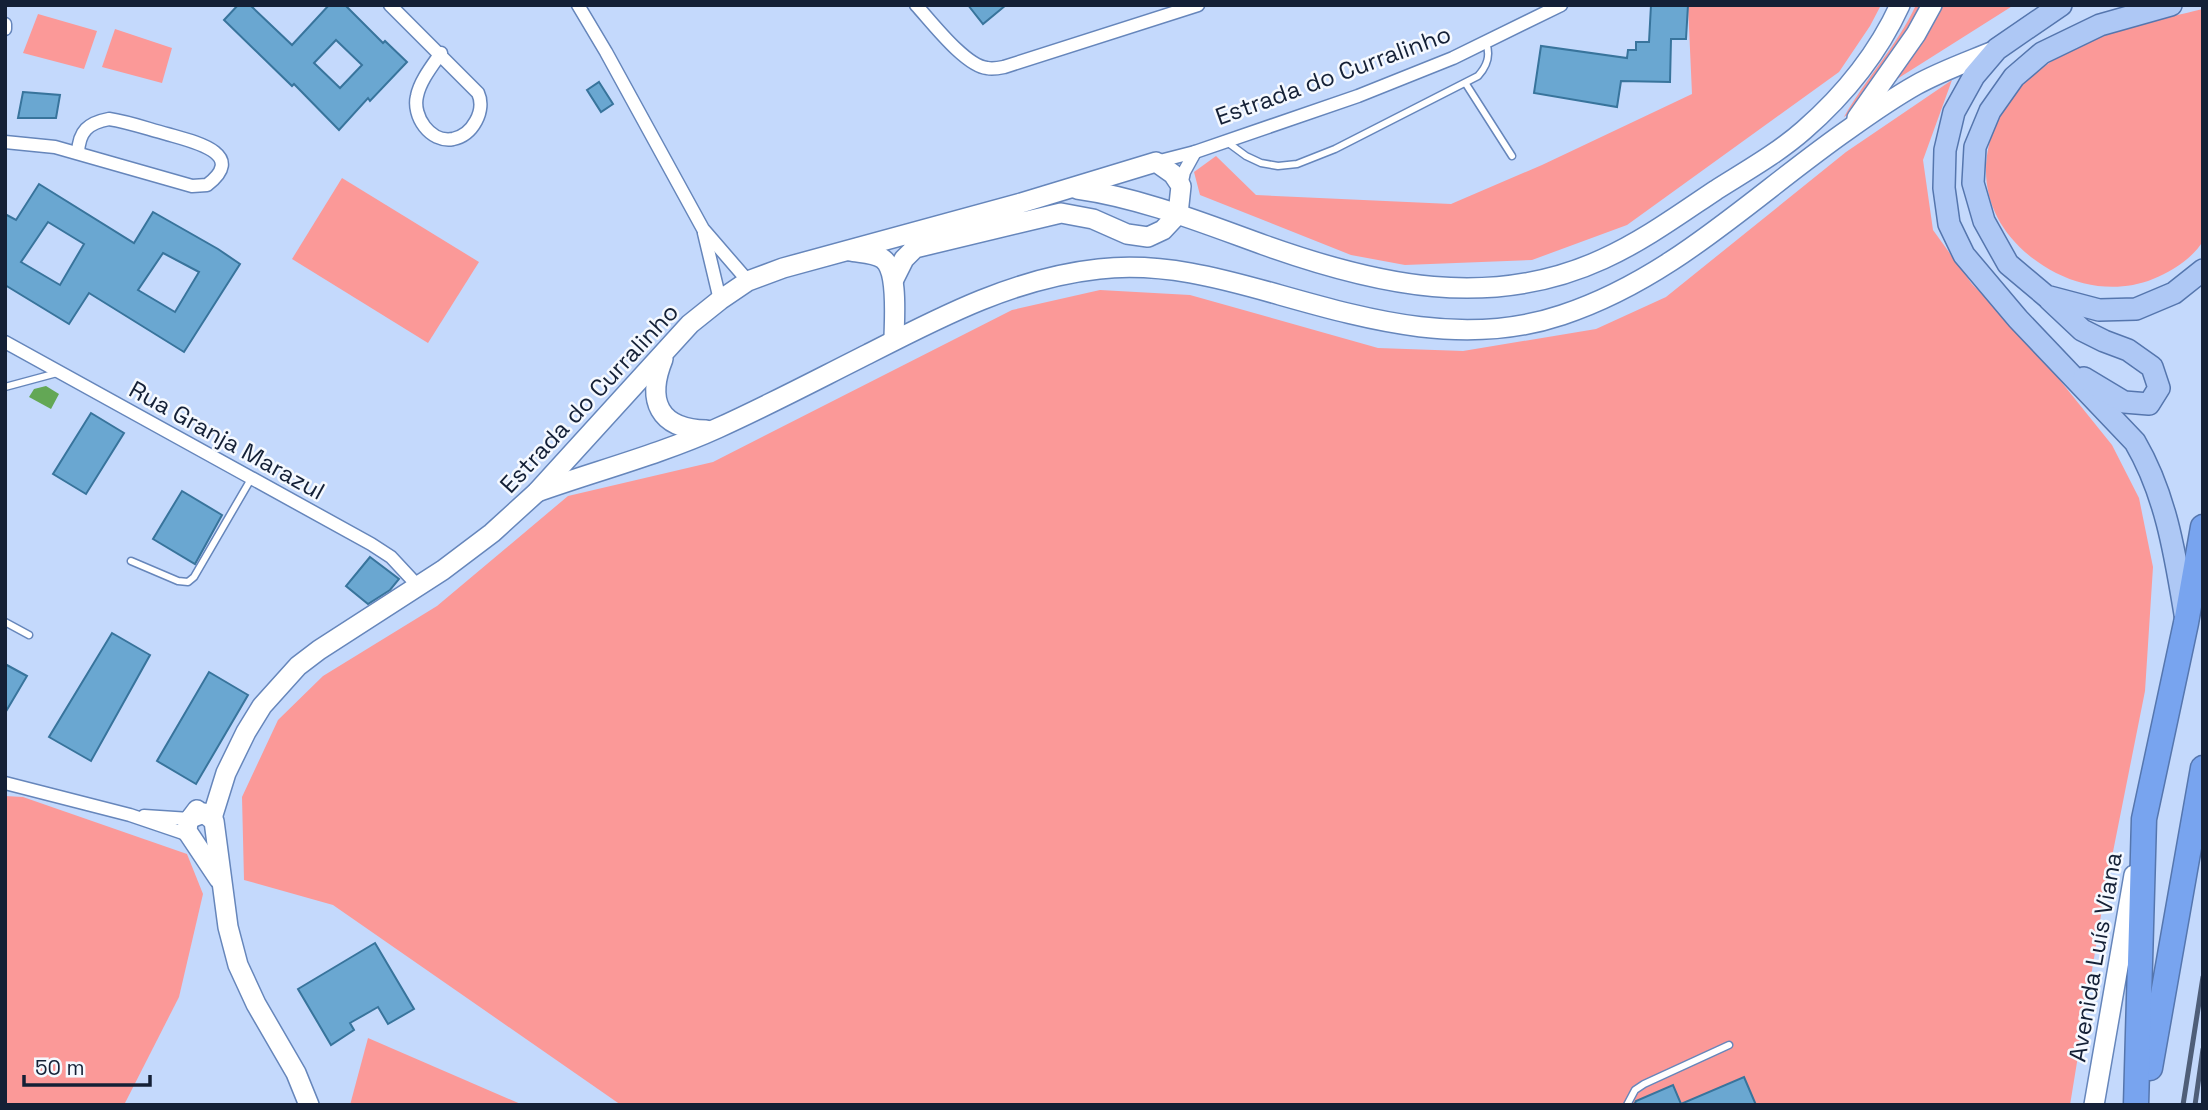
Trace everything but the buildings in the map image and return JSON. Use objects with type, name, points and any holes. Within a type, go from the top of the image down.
[{"type":"highway","points":[[2136,1105],[2144,819],[2186,623],[2203,527]]},
{"type":"highway","points":[[2144,1105],[2177,904],[2203,768]]},
{"type":"main road","points":[[2061,5],[1997,49],[1974,76],[1954,113],[1945,150],[1944,188],[1949,224],[1964,255],[2018,319],[2135,442],[2147,462],[2164,507],[2186,623]]},
{"type":"main road","points":[[2062,364],[2124,402],[2149,404],[2159,388],[2152,367],[2128,350],[2082,330],[2008,264],[1984,221],[1973,183],[1975,147],[1990,111],[2014,78],[2042,53],[2100,25],[2171,5]]},
{"type":"main road","points":[[2046,296],[2099,310],[2136,309],[2174,293],[2203,270]]},
{"type":"street","points":[[390,5],[440,53],[478,93],[481,111],[466,132],[455,139],[443,139],[431,132],[420,122],[416,110],[417,95],[423,80],[440,53]]},
{"type":"street","points":[[578,5],[703,229],[748,281]]},
{"type":"street","points":[[916,5],[930,11],[957,49],[985,68],[1004,67],[1198,5]]},
{"type":"street","name":"Estrada do Curralinho","points":[[224,886],[190,827],[226,773],[262,706],[298,666],[319,649],[418,586],[492,533],[537,492],[690,324],[748,281],[845,250],[919,232],[1195,152],[1359,96],[1486,43],[1561,5]]},
{"type":"street","points":[[1069,188],[1107,193],[1178,214],[1296,256],[1402,284],[1471,289],[1507,286],[1573,271],[1604,259],[1767,157],[1803,131],[1843,91],[1873,53],[1900,5]]},
{"type":"street","points":[[1850,127],[1916,34],[1932,5]]},
{"type":"street","points":[[537,492],[712,430],[959,308],[1033,281],[1064,274],[1123,267],[1176,269],[1409,327],[1464,330],[1534,322],[1560,316],[1595,303],[1664,267],[1730,222],[1850,127],[1917,84],[1997,49]]},
{"type":"street","points":[[5,142],[55,147],[192,186],[207,186],[219,174],[222,166],[218,154],[204,145],[109,119],[96,121],[84,128],[78,141],[78,153]]},
{"type":"street","points":[[894,279],[904,259],[915,248],[1061,214],[1093,219],[1128,234],[1148,237],[1163,230],[1178,214],[1184,172],[1195,152]]},
{"type":"street","points":[[1156,162],[1173,174],[1181,186]]},
{"type":"street","points":[[703,229],[720,300]]},
{"type":"street","points":[[845,250],[883,259],[890,268],[894,279],[894,340]]},
{"type":"street","name":"Rua Granja Marazul","points":[[5,342],[252,477],[391,557],[418,586]]},
{"type":"street","points":[[667,348],[654,391],[658,404],[675,425],[688,429],[712,430]]},
{"type":"street","name":"Estrada do Curralinho","points":[[226,773],[213,826],[228,927],[238,965],[256,1004],[296,1073],[309,1105]]},
{"type":"street","points":[[5,783],[130,816],[190,827],[204,814],[213,826]]},
{"type":"street","name":"Avenida Luís Viana","points":[[2094,1105],[2144,819]]},
{"type":"lane","points":[[1226,141],[1261,163],[1278,166],[1297,164],[1335,149],[1466,84],[1485,69],[1488,59],[1486,43]]},
{"type":"lane","points":[[1466,84],[1512,156]]},
{"type":"lane","points":[[5,387],[60,372]]},
{"type":"lane","points":[[131,561],[178,581],[188,582],[194,577],[252,477]]},
{"type":"lane","points":[[5,622],[29,635]]},
{"type":"lane","points":[[1628,1105],[1636,1090],[1644,1084],[1729,1045]]},
{"type":"shaded area","points":[[1688,5],[1881,5],[1839,72],[1627,225],[1532,260],[1405,265],[1351,255],[1200,195],[1194,172],[1216,156],[1256,195],[1451,204],[1542,165],[1692,94]]},
{"type":"shaded area","points":[[1916,5],[2014,5],[1897,79],[1844,117],[1900,34]]},
{"type":"shaded area","points":[[2203,9],[2203,241],[2181,264],[2160,276],[2129,286],[2091,285],[2056,273],[2016,243],[2002,225],[1992,205],[1987,184],[1986,161],[1991,137],[2001,113],[2025,82],[2047,65],[2095,38]]},
{"type":"shaded area","points":[[38,14],[97,31],[84,69],[23,53]]},
{"type":"shaded area","points":[[115,29],[172,48],[162,83],[102,67]]},
{"type":"shaded area","points":[[1952,80],[1923,160],[1933,230],[1972,284],[2030,343],[2112,445],[2139,498],[2153,567],[2145,691],[2104,897],[2070,1105],[621,1105],[333,905],[244,880],[242,797],[278,720],[323,676],[437,606],[568,496],[713,462],[1012,310],[1100,290],[1190,295],[1378,348],[1463,351],[1596,329],[1666,297],[1846,152]]},
{"type":"shaded area","points":[[342,178],[479,262],[428,343],[292,259]]},
{"type":"shaded area","points":[[46,386],[59,394],[51,409],[29,397],[34,389]]},
{"type":"shaded area","points":[[5,796],[23,797],[187,854],[203,894],[179,997],[124,1105],[5,1105]]},
{"type":"shaded area","points":[[368,1038],[523,1105],[350,1105]]},
{"type":"railway","points":[[2183,1105],[2203,977]]},
{"type":"railway","points":[[2195,1105],[2203,1049]]}]
